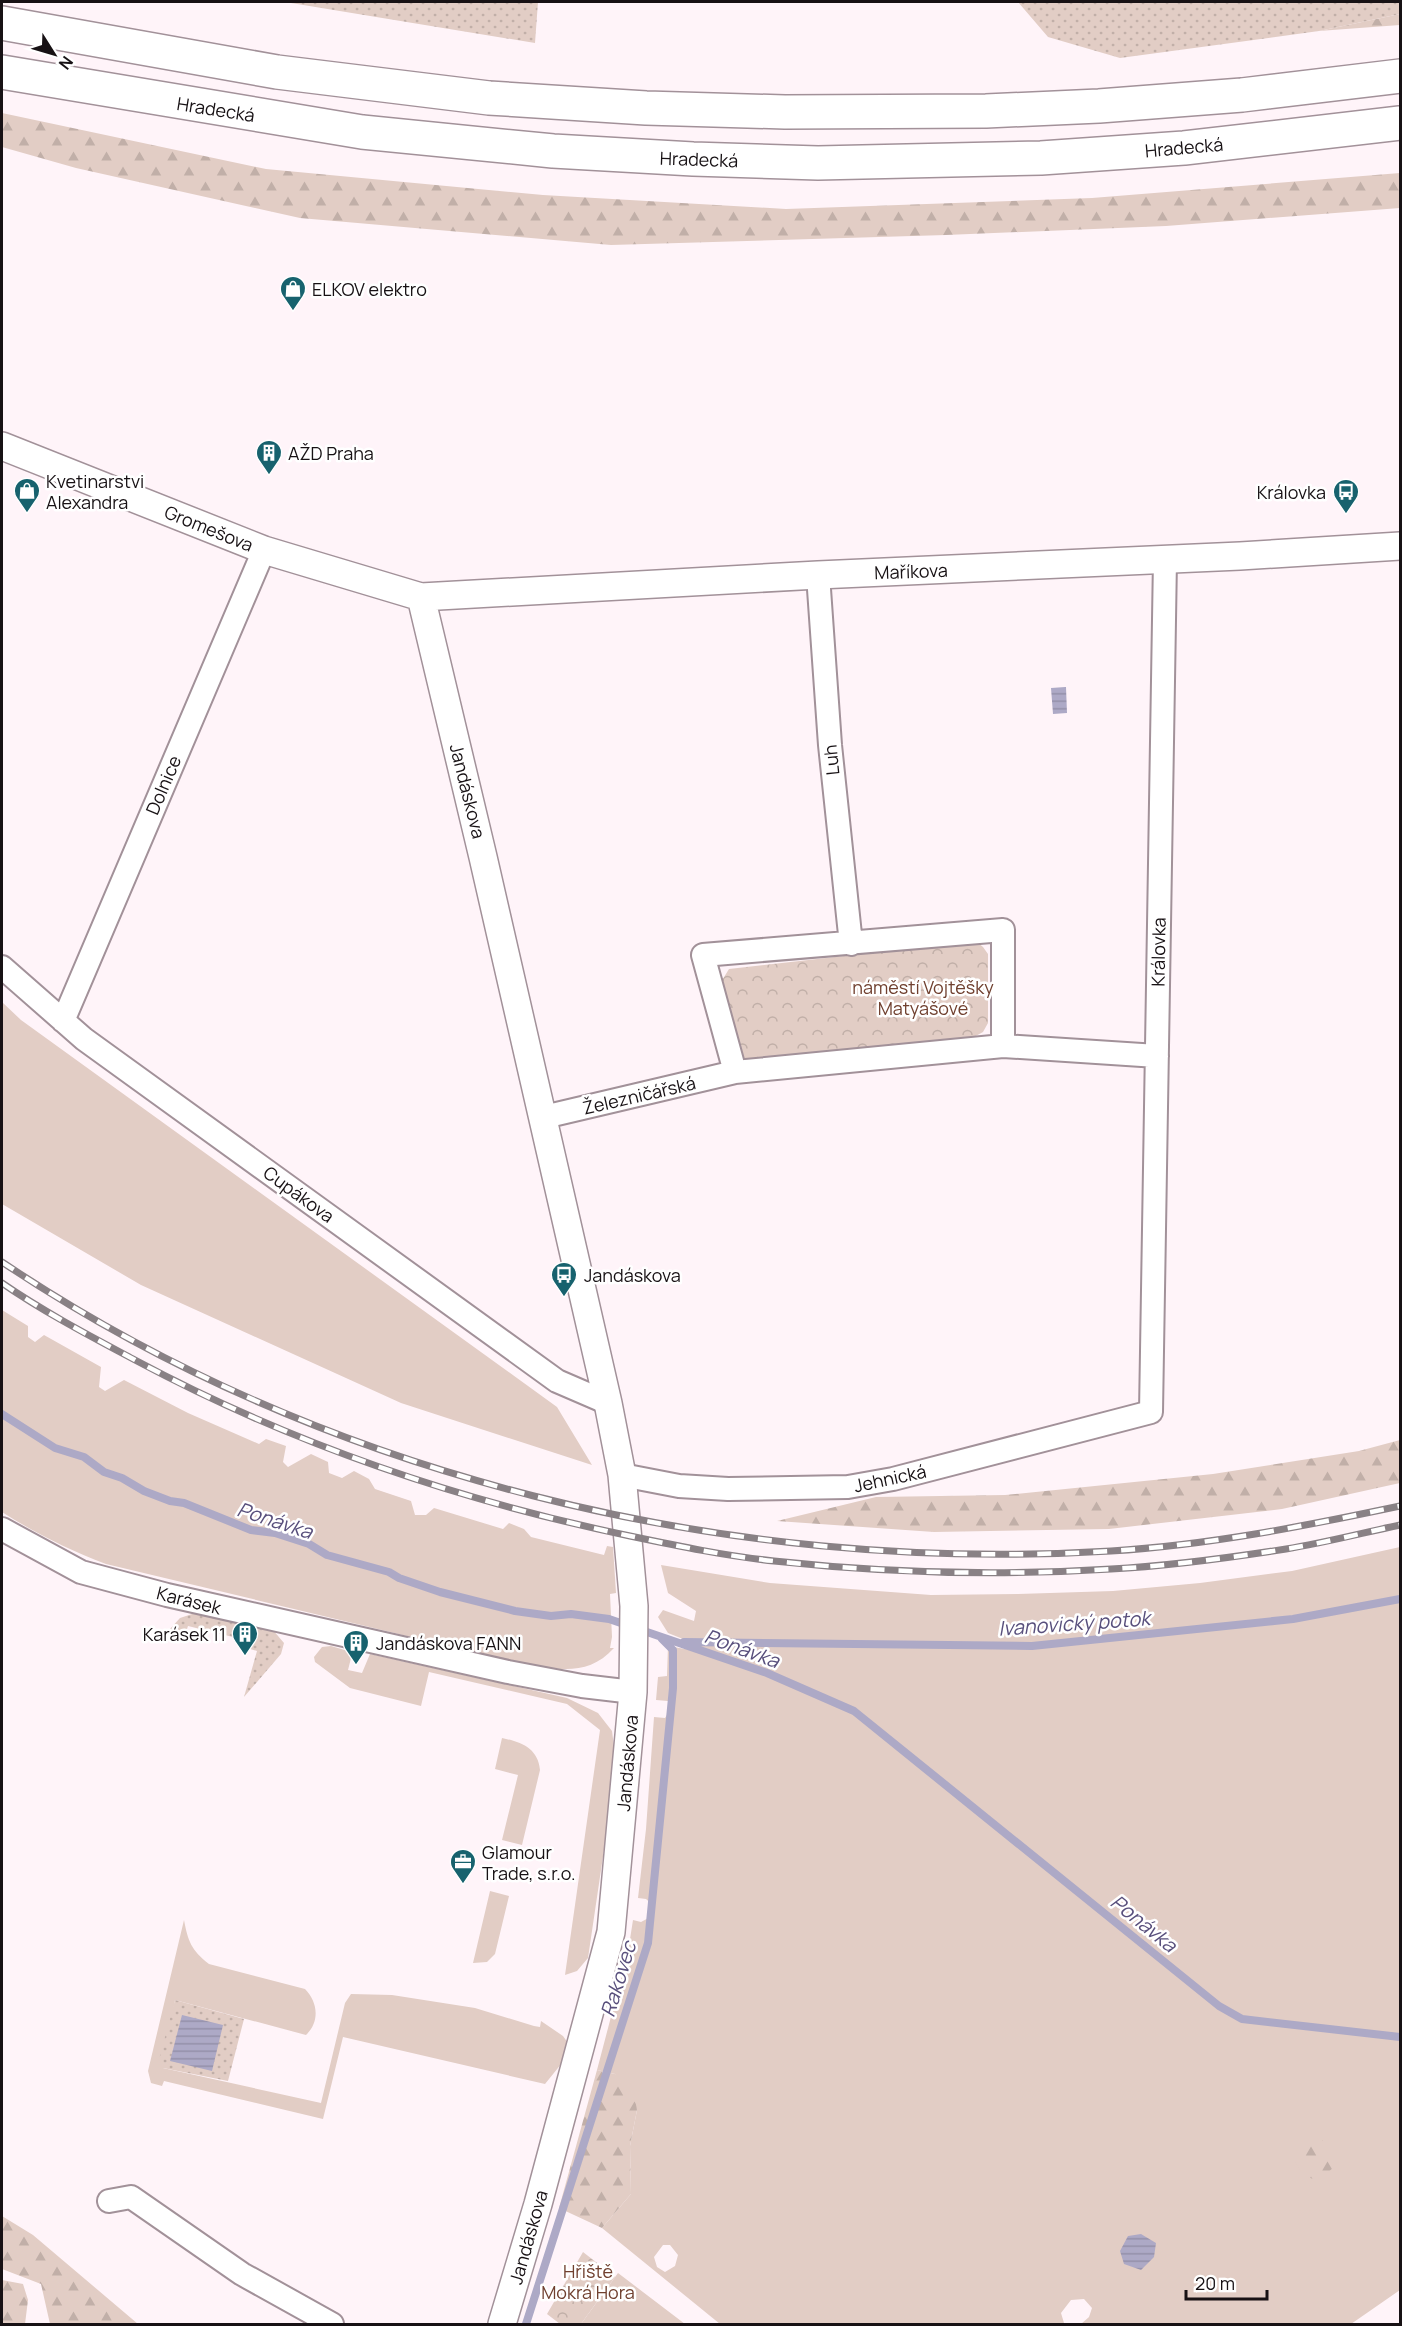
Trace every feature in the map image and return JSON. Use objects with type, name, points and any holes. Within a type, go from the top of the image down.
[{"type":"highway","points":[[5,22],[277,72],[489,98],[646,108],[785,112],[986,111],[1099,106],[1242,95],[1401,76]]},
{"type":"highway","name":"Hradecká","points":[[2,72],[362,132],[553,151],[693,159],[818,163],[1041,158],[1184,148],[1401,123]]},
{"type":"street","name":"Gromešova","points":[[2,446],[264,550],[421,597]]},
{"type":"street","name":"Maříkova","points":[[421,597],[1401,546]]},
{"type":"street","name":"Dolnice","points":[[63,1021],[264,550]]},
{"type":"street","name":"Královka","points":[[1151,1412],[1165,560]]},
{"type":"street","name":"Luh","points":[[818,575],[830,745],[851,944]]},
{"type":"street","name":"Jandáskova","points":[[421,597],[544,1117],[608,1403],[622,1475],[634,1606],[633,1692],[611,1932],[538,2204],[502,2325]]},
{"type":"street","points":[[1003,1046],[1003,930],[703,955],[735,1072],[1003,1046],[1157,1056]]},
{"type":"street","name":"Cupákova","points":[[2,967],[94,1046],[557,1381],[608,1403]]},
{"type":"street","name":"Železničářská","points":[[544,1117],[735,1072]]},
{"type":"street","name":"Jehnická","points":[[622,1475],[680,1486],[728,1490],[848,1487],[893,1479],[1151,1412]]},
{"type":"street","name":"Karásek","points":[[2,1529],[81,1572],[167,1595],[508,1672],[582,1686],[633,1692]]},
{"type":"street","points":[[109,2202],[131,2197],[242,2274],[332,2325]]},
{"type":"green space","points":[[285,2],[538,2],[535,43]]},
{"type":"green space","points":[[1018,2],[1400,2],[1400,14],[1319,31],[1120,58],[1048,37]]},
{"type":"green space","points":[[1400,14],[1400,25],[1319,31]]},
{"type":"green space","points":[[2,113],[266,169],[543,195],[786,209],[1092,198],[1400,173],[1400,208],[1166,226],[611,245],[300,218],[76,168],[2,147]]},
{"type":"green space","name":"náměstí Vojtěšky Matyášové","points":[[976,941],[988,954],[988,1023],[983,1032],[963,1043],[753,1063],[740,1059],[721,982],[729,969]]},
{"type":"green space","points":[[2,1002],[21,1020],[557,1407],[592,1465],[401,1403],[141,1285],[2,1204]]},
{"type":"green space","points":[[2,1310],[28,1326],[28,1337],[35,1342],[44,1335],[101,1367],[99,1387],[105,1391],[124,1380],[188,1413],[259,1444],[266,1439],[286,1446],[283,1462],[288,1467],[311,1454],[328,1462],[329,1473],[342,1478],[354,1471],[369,1479],[375,1489],[411,1501],[415,1515],[426,1515],[434,1508],[503,1529],[509,1523],[524,1529],[531,1537],[604,1555],[607,1546],[613,1547],[616,1593],[610,1594],[612,1637],[610,1648],[614,1648],[604,1658],[582,1668],[558,1669],[520,1663],[106,1564],[27,1527],[2,1512]]},
{"type":"green space","points":[[1400,1440],[1400,1483],[1282,1509],[1109,1529],[934,1532],[777,1521],[876,1497],[1005,1495],[1213,1474],[1359,1451]]},
{"type":"green space","points":[[1400,1547],[1400,2290],[1351,2324],[1081,2324],[1089,2317],[1092,2308],[1084,2299],[1071,2300],[1061,2313],[1064,2323],[1069,2324],[720,2324],[602,2228],[631,2194],[630,2146],[637,2110],[615,2074],[597,2070],[628,1952],[633,1920],[641,1922],[654,1915],[655,1907],[646,1899],[638,1898],[646,1829],[654,1717],[665,1718],[670,1710],[668,1701],[656,1700],[658,1677],[667,1676],[668,1646],[685,1649],[683,1639],[668,1633],[658,1617],[663,1610],[694,1621],[696,1611],[668,1593],[661,1565],[770,1583],[931,1595],[1113,1591],[1292,1571]],"holes":[[[663,2245],[670,2245],[678,2255],[675,2266],[665,2272],[657,2267],[654,2257]]]},
{"type":"green space","points":[[198,1612],[272,1629],[284,1643],[281,1654],[244,1697],[257,1651],[240,1646],[241,1639],[188,1626],[185,1635],[175,1640],[171,1635],[170,1629],[180,1618]]},
{"type":"green space","points":[[331,1646],[348,1651],[351,1658],[348,1670],[362,1673],[370,1654],[567,1698],[598,1713],[612,1731],[615,1754],[610,1809],[588,1958],[577,1971],[565,1975],[600,1730],[567,1704],[429,1672],[421,1706],[350,1688],[315,1662],[314,1657],[322,1647]]},
{"type":"green space","points":[[502,1738],[527,1747],[539,1762],[540,1770],[522,1845],[502,1840],[518,1775],[495,1769]]},
{"type":"green space","points":[[490,1891],[509,1896],[495,1954],[487,1962],[473,1963]]},
{"type":"green space","points":[[184,1920],[191,1945],[209,1964],[305,1989],[313,2000],[316,2012],[314,2024],[306,2035],[175,2000],[163,2068],[321,2103],[345,2003],[351,1994],[392,1995],[475,2008],[540,2027],[541,2021],[563,2036],[568,2043],[562,2063],[545,2084],[343,2037],[323,2119],[164,2081],[162,2086],[151,2083],[148,2071]]},
{"type":"green space","points":[[175,2000],[244,2019],[228,2081],[163,2068],[158,2063]]},
{"type":"green space","points":[[597,2070],[615,2074],[632,2083],[637,2110],[630,2146],[631,2194],[602,2228],[559,2208]]},
{"type":"green space","points":[[1322,2140],[1331,2147],[1334,2167],[1318,2181],[1303,2175],[1292,2156],[1294,2144]]},
{"type":"green space","points":[[2,2216],[33,2235],[138,2324],[50,2324],[41,2284],[2,2269]]},
{"type":"green space","name":"Hřiště Mokrá Hora","points":[[583,2252],[615,2277],[581,2324],[560,2324],[547,2314]]},
{"type":"green space","points":[[618,2273],[685,2324],[581,2324]]},
{"type":"green space","points":[[2,2280],[23,2284],[28,2300],[25,2324],[2,2324]]},
{"type":"shaded area","points":[[1066,687],[1067,713],[1053,714],[1051,688]]},
{"type":"shaded area","points":[[182,2015],[223,2025],[212,2071],[170,2061]]},
{"type":"shaded area","points":[[1141,2234],[1156,2243],[1154,2257],[1141,2270],[1124,2264],[1120,2251],[1128,2236]]},
{"type":"waterway","name":"Ponávka","points":[[2,1414],[55,1448],[84,1457],[104,1472],[122,1478],[144,1491],[170,1501],[184,1503],[251,1530],[275,1533],[309,1544],[327,1555],[389,1572],[399,1578],[440,1592],[515,1611],[551,1616],[571,1614],[609,1619],[767,1673],[854,1711],[1219,2006],[1242,2019],[1400,2037]]},
{"type":"waterway","name":"Ivanovický potok","points":[[684,1642],[1032,1646],[1293,1619],[1400,1599]]},
{"type":"waterway","name":"Rakovec","points":[[526,2324],[648,1943],[673,1688],[673,1650],[662,1639]]},
{"type":"railway","points":[[2,1262],[126,1337],[257,1401],[393,1454],[533,1496],[676,1526],[821,1546],[966,1554],[1111,1551],[1220,1539],[1400,1506]]},
{"type":"railway","points":[[2,1283],[51,1314],[135,1360],[194,1390],[314,1443],[376,1466],[501,1505],[565,1522],[720,1554],[816,1565],[900,1571],[985,1573],[1069,1571],[1155,1566],[1242,1556],[1314,1544],[1400,1525]]},
{"type":"place","name":"ELKOV elektro","points":[[293,312]]},
{"type":"place","name":"AŽD Praha","points":[[269,476]]},
{"type":"place","name":"Kvetinarstvi Alexandra","points":[[27,514]]},
{"type":"place","name":"Královka","points":[[1346,515]]},
{"type":"place","name":"Jandáskova","points":[[564,1298]]},
{"type":"place","name":"Karásek 11","points":[[245,1657]]},
{"type":"place","name":"Jandáskova FANN","points":[[356,1666]]},
{"type":"place","name":"Glamour Trade, s.r.o.","points":[[463,1885]]}]
